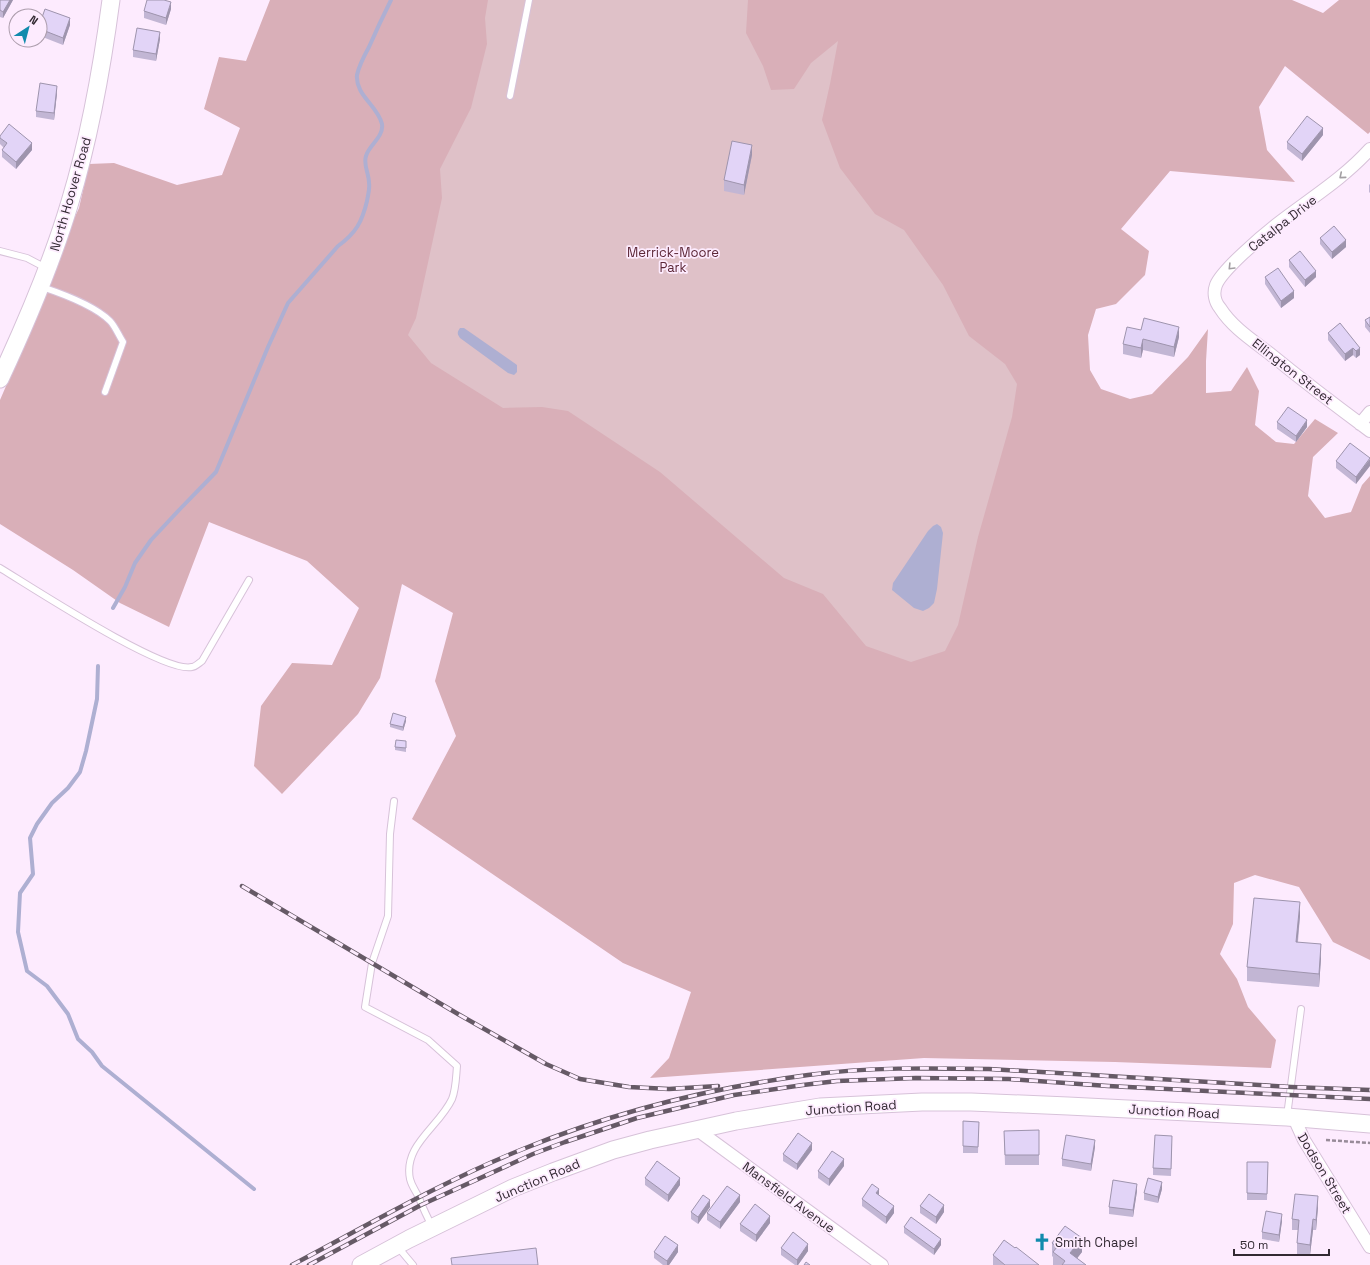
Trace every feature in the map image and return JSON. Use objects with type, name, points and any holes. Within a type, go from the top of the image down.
[{"type":"street","name":"North Hoover Road","points":[[0,379],[27,321],[48,268],[70,202],[81,162],[103,53],[111,0]]},
{"type":"street","name":"Catalpa Drive","points":[[1219,307],[1215,298],[1216,286],[1222,276],[1240,256],[1274,227],[1336,181],[1370,149]]},
{"type":"street","name":"Ellington Street","points":[[1219,307],[1237,327],[1319,393],[1370,431]]},
{"type":"street","points":[[1360,424],[1370,412]]},
{"type":"street","name":"Junction Road","points":[[361,1265],[513,1188],[613,1150],[736,1120],[820,1107],[922,1102],[1068,1106],[1290,1118],[1370,1124]]},
{"type":"street","name":"Dodson Street","points":[[1290,1118],[1370,1247]]},
{"type":"street","name":"Mansfield Avenue","points":[[696,1129],[882,1265]]},
{"type":"lane","points":[[510,96],[529,0]]},
{"type":"lane","points":[[0,250],[27,258],[48,268]]},
{"type":"lane","points":[[40,286],[76,300],[110,321],[123,342],[105,392]]},
{"type":"lane","points":[[0,568],[91,624],[148,655],[177,666],[192,667],[202,661],[249,580]]},
{"type":"lane","points":[[394,801],[390,834],[388,916],[372,963],[365,1007],[428,1040],[457,1066],[456,1084],[447,1109],[418,1142],[412,1154],[410,1166],[412,1187],[419,1198],[432,1228]]},
{"type":"lane","points":[[1290,1118],[1300,1009]]},
{"type":"lane","points":[[397,1246],[413,1265]]},
{"type":"path","points":[[1326,1140],[1370,1143]]},
{"type":"green space","name":"Merrick-Moore Park","points":[[383,0],[813,0],[1046,356],[927,787],[366,348]]},
{"type":"shaded area","points":[[270,0],[488,0],[485,18],[487,44],[471,108],[440,169],[442,198],[416,318],[408,335],[431,363],[503,408],[542,407],[568,411],[660,472],[784,578],[823,594],[866,646],[911,662],[945,651],[958,625],[978,537],[1012,417],[1017,384],[1005,364],[969,336],[943,285],[904,230],[875,214],[840,168],[822,120],[838,41],[811,63],[794,89],[771,90],[763,66],[746,33],[748,0],[1292,0],[1323,13],[1339,0],[1370,0],[1370,132],[1368,134],[1285,66],[1259,107],[1267,150],[1295,182],[1170,171],[1121,229],[1149,251],[1145,275],[1116,304],[1096,309],[1088,335],[1090,370],[1101,389],[1130,399],[1152,394],[1188,357],[1208,329],[1206,393],[1231,391],[1247,367],[1259,391],[1255,425],[1276,442],[1294,444],[1315,419],[1338,433],[1313,457],[1308,496],[1325,518],[1351,512],[1362,485],[1370,476],[1370,960],[1333,942],[1299,887],[1255,875],[1234,883],[1233,924],[1220,954],[1237,979],[1248,1007],[1276,1040],[1271,1068],[1115,1062],[924,1058],[650,1078],[669,1058],[691,992],[623,963],[412,819],[456,736],[435,681],[453,613],[402,584],[380,678],[358,714],[282,794],[254,766],[261,706],[292,663],[332,665],[359,608],[307,561],[209,522],[169,627],[120,603],[73,570],[0,524],[0,400],[32,326],[65,238],[79,208],[89,164],[114,163],[177,185],[222,175],[240,128],[204,109],[219,57],[246,61]]},
{"type":"water","points":[[460,328],[464,328],[517,365],[517,372],[514,375],[508,373],[460,338],[458,331]]},
{"type":"water","points":[[937,524],[941,527],[943,533],[937,589],[934,603],[923,611],[914,608],[892,590],[893,583],[928,531]]},
{"type":"building","points":[[0,0],[10,0],[3,12],[0,10]]},
{"type":"building","points":[[147,0],[164,0],[171,2],[166,18],[144,11]]},
{"type":"building","points":[[48,10],[70,18],[63,38],[48,32]]},
{"type":"building","points":[[137,28],[160,32],[156,54],[133,50]]},
{"type":"building","points":[[40,83],[57,86],[54,113],[36,111]]},
{"type":"building","points":[[1307,116],[1323,128],[1302,154],[1287,142]]},
{"type":"building","points":[[9,124],[32,143],[16,162],[2,150],[7,143],[0,138],[0,136]]},
{"type":"building","points":[[732,141],[752,145],[744,185],[724,180]]},
{"type":"building","points":[[1334,226],[1346,240],[1332,252],[1320,238]]},
{"type":"building","points":[[1300,251],[1316,271],[1305,280],[1289,260]]},
{"type":"building","points":[[1278,268],[1294,291],[1281,301],[1265,277]]},
{"type":"building","points":[[1370,317],[1370,327],[1365,320]]},
{"type":"building","points":[[1144,318],[1179,327],[1174,347],[1143,339],[1141,348],[1123,344],[1127,327],[1141,330]]},
{"type":"building","points":[[1340,323],[1360,348],[1356,351],[1353,348],[1345,354],[1328,333]]},
{"type":"building","points":[[1288,407],[1307,420],[1296,436],[1277,422]]},
{"type":"building","points":[[1350,443],[1370,458],[1356,477],[1336,461]]},
{"type":"building","points":[[393,713],[406,717],[403,727],[390,724]]},
{"type":"building","points":[[396,740],[406,741],[406,748],[395,747]]},
{"type":"building","points":[[1254,898],[1300,902],[1296,942],[1321,944],[1319,974],[1247,967]]},
{"type":"building","points":[[963,1121],[979,1122],[978,1147],[963,1146]]},
{"type":"building","points":[[1039,1130],[1039,1155],[1005,1155],[1004,1131]]},
{"type":"building","points":[[798,1133],[812,1143],[797,1164],[783,1154]]},
{"type":"building","points":[[1066,1135],[1095,1140],[1091,1164],[1062,1159]]},
{"type":"building","points":[[1155,1135],[1172,1136],[1171,1169],[1153,1168]]},
{"type":"building","points":[[832,1151],[844,1159],[829,1179],[818,1171]]},
{"type":"building","points":[[657,1161],[680,1178],[668,1195],[645,1178]]},
{"type":"building","points":[[1247,1162],[1268,1162],[1267,1194],[1247,1193]]},
{"type":"building","points":[[1148,1178],[1162,1182],[1158,1197],[1144,1193]]},
{"type":"building","points":[[1113,1180],[1137,1184],[1133,1210],[1109,1207]]},
{"type":"building","points":[[872,1184],[879,1189],[876,1193],[894,1206],[886,1217],[862,1199]]},
{"type":"building","points":[[727,1186],[740,1195],[720,1222],[707,1213]]},
{"type":"building","points":[[929,1194],[944,1205],[936,1217],[920,1206]]},
{"type":"building","points":[[1295,1194],[1318,1196],[1316,1220],[1313,1219],[1310,1245],[1297,1243],[1299,1220],[1292,1219]]},
{"type":"building","points":[[703,1195],[710,1200],[698,1217],[691,1212]]},
{"type":"building","points":[[755,1204],[770,1216],[756,1235],[740,1224]]},
{"type":"building","points":[[1266,1211],[1282,1214],[1279,1235],[1262,1232]]},
{"type":"building","points":[[911,1217],[941,1239],[934,1249],[904,1227]]},
{"type":"building","points":[[1065,1226],[1082,1238],[1070,1253],[1086,1265],[1062,1265],[1065,1261],[1053,1252],[1057,1247],[1052,1243]]},
{"type":"building","points":[[793,1232],[808,1244],[797,1260],[781,1248]]},
{"type":"building","points":[[665,1236],[678,1245],[667,1261],[654,1252]]},
{"type":"building","points":[[1004,1240],[1015,1248],[1016,1247],[1039,1265],[1005,1265],[993,1255]]},
{"type":"building","points":[[536,1248],[538,1265],[452,1265],[451,1258]]},
{"type":"waterway","points":[[113,608],[125,587],[135,563],[151,540],[216,472],[288,303],[338,246],[354,232],[360,221],[369,190],[369,179],[365,159],[370,148],[381,133],[382,124],[380,118],[363,95],[357,82],[357,75],[362,61],[391,0]]},
{"type":"waterway","points":[[98,666],[97,699],[80,772],[68,788],[52,803],[37,824],[30,838],[33,874],[20,893],[18,932],[27,971],[47,986],[68,1014],[78,1039],[92,1052],[102,1066],[254,1189]]},
{"type":"railway","points":[[242,886],[458,1014],[546,1064],[580,1079],[629,1087],[669,1089],[718,1086]]},
{"type":"railway","points":[[292,1265],[435,1189],[523,1149],[592,1124],[663,1103],[699,1094],[772,1080],[831,1072],[876,1069],[989,1069],[1291,1087],[1370,1090]]},
{"type":"railway","points":[[309,1265],[421,1205],[533,1154],[637,1118],[734,1095],[837,1081],[916,1078],[1009,1079],[1108,1086],[1370,1099]]},
{"type":"place","name":"Smith Chapel","points":[[1042,1242]]}]
